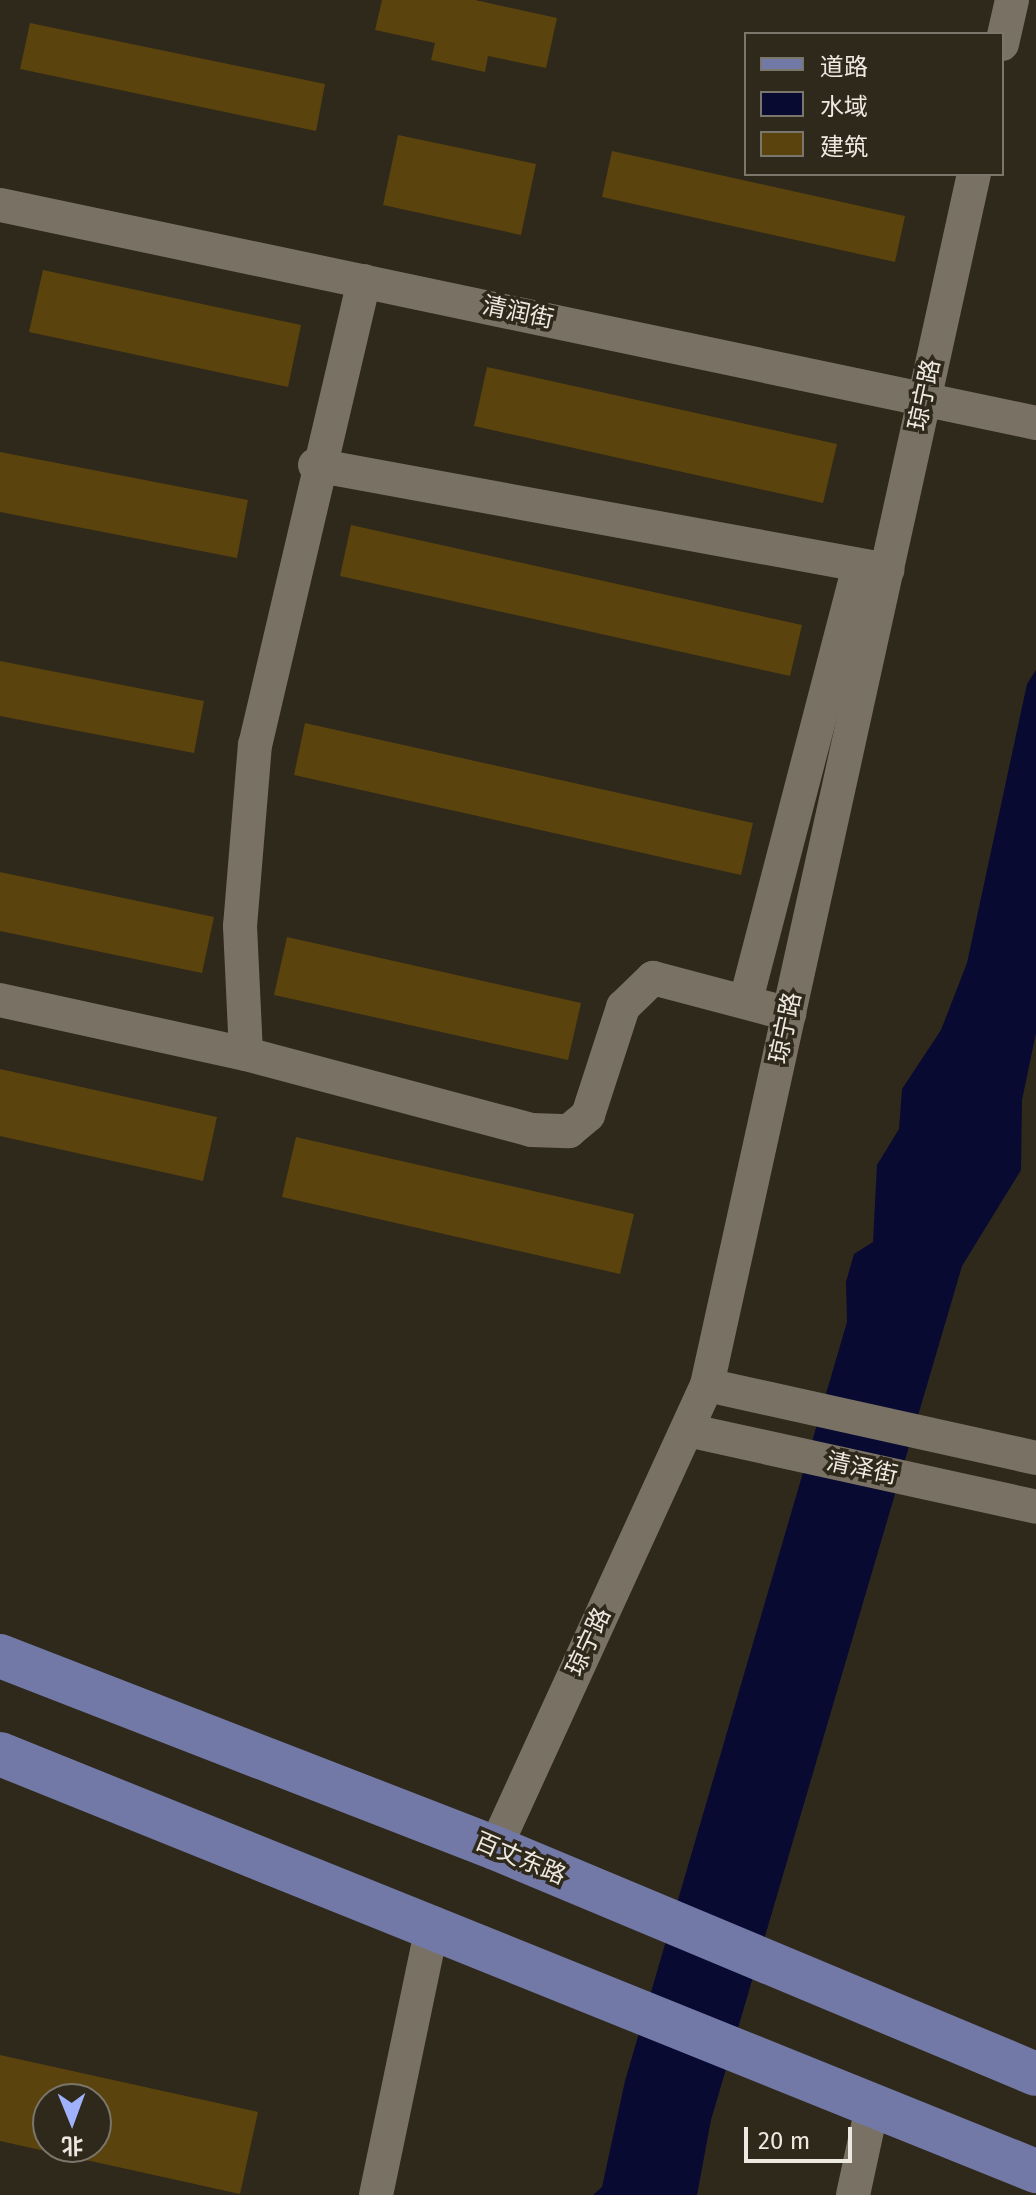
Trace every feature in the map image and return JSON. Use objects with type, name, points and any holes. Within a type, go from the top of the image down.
[{"type":"main road","name":"百丈东路","points":[[0,1656],[495,1848],[1036,2074]]},
{"type":"main road","points":[[0,1754],[433,1923],[872,2107],[1036,2171]]},
{"type":"street","points":[[1004,35],[1012,0]]},
{"type":"street","name":"琼宁路","points":[[495,1848],[707,1385],[789,1014],[873,567],[925,398],[974,176]]},
{"type":"street","name":"清润街","points":[[0,205],[1036,423]]},
{"type":"street","points":[[246,1054],[240,926],[255,744],[315,465],[364,281]]},
{"type":"street","points":[[315,465],[873,567],[746,1000]]},
{"type":"street","points":[[0,1000],[246,1054],[531,1130],[569,1131],[588,1115],[623,1007],[653,978],[746,1000],[789,1014]]},
{"type":"street","name":"清泽街","points":[[707,1385],[1036,1458]]},
{"type":"street","name":"清泽街","points":[[687,1430],[1036,1507]]},
{"type":"street","points":[[376,2195],[433,1923]]},
{"type":"street","points":[[853,2195],[872,2107]]},
{"type":"water","points":[[1036,670],[1036,1033],[1022,1100],[1021,1170],[962,1266],[711,2120],[697,2195],[593,2195],[602,2187],[625,2081],[847,1322],[846,1282],[854,1254],[873,1242],[877,1165],[899,1129],[902,1089],[941,1030],[967,963],[1027,684]]},
{"type":"building","points":[[382,0],[475,0],[557,18],[546,68],[488,56],[485,72],[431,60],[435,43],[375,30]]},
{"type":"building","points":[[30,23],[325,84],[316,131],[20,69]]},
{"type":"building","points":[[398,135],[536,164],[521,235],[383,205]]},
{"type":"building","points":[[612,151],[905,216],[895,262],[602,197]]},
{"type":"building","points":[[43,270],[301,325],[288,387],[29,332]]},
{"type":"building","points":[[487,367],[837,444],[823,503],[474,426]]},
{"type":"building","points":[[0,452],[248,500],[237,558],[0,512]]},
{"type":"building","points":[[351,525],[802,625],[790,676],[340,576]]},
{"type":"building","points":[[0,661],[204,701],[194,753],[0,716]]},
{"type":"building","points":[[305,723],[753,823],[741,875],[294,775]]},
{"type":"building","points":[[0,872],[214,917],[202,973],[0,931]]},
{"type":"building","points":[[287,937],[581,1003],[568,1060],[274,995]]},
{"type":"building","points":[[0,1069],[217,1117],[203,1181],[0,1136]]},
{"type":"building","points":[[296,1137],[634,1214],[620,1274],[282,1197]]},
{"type":"building","points":[[0,2055],[258,2112],[240,2194],[100,2163],[112,2163],[112,2083],[32,2083],[32,2148],[0,2141]]}]
